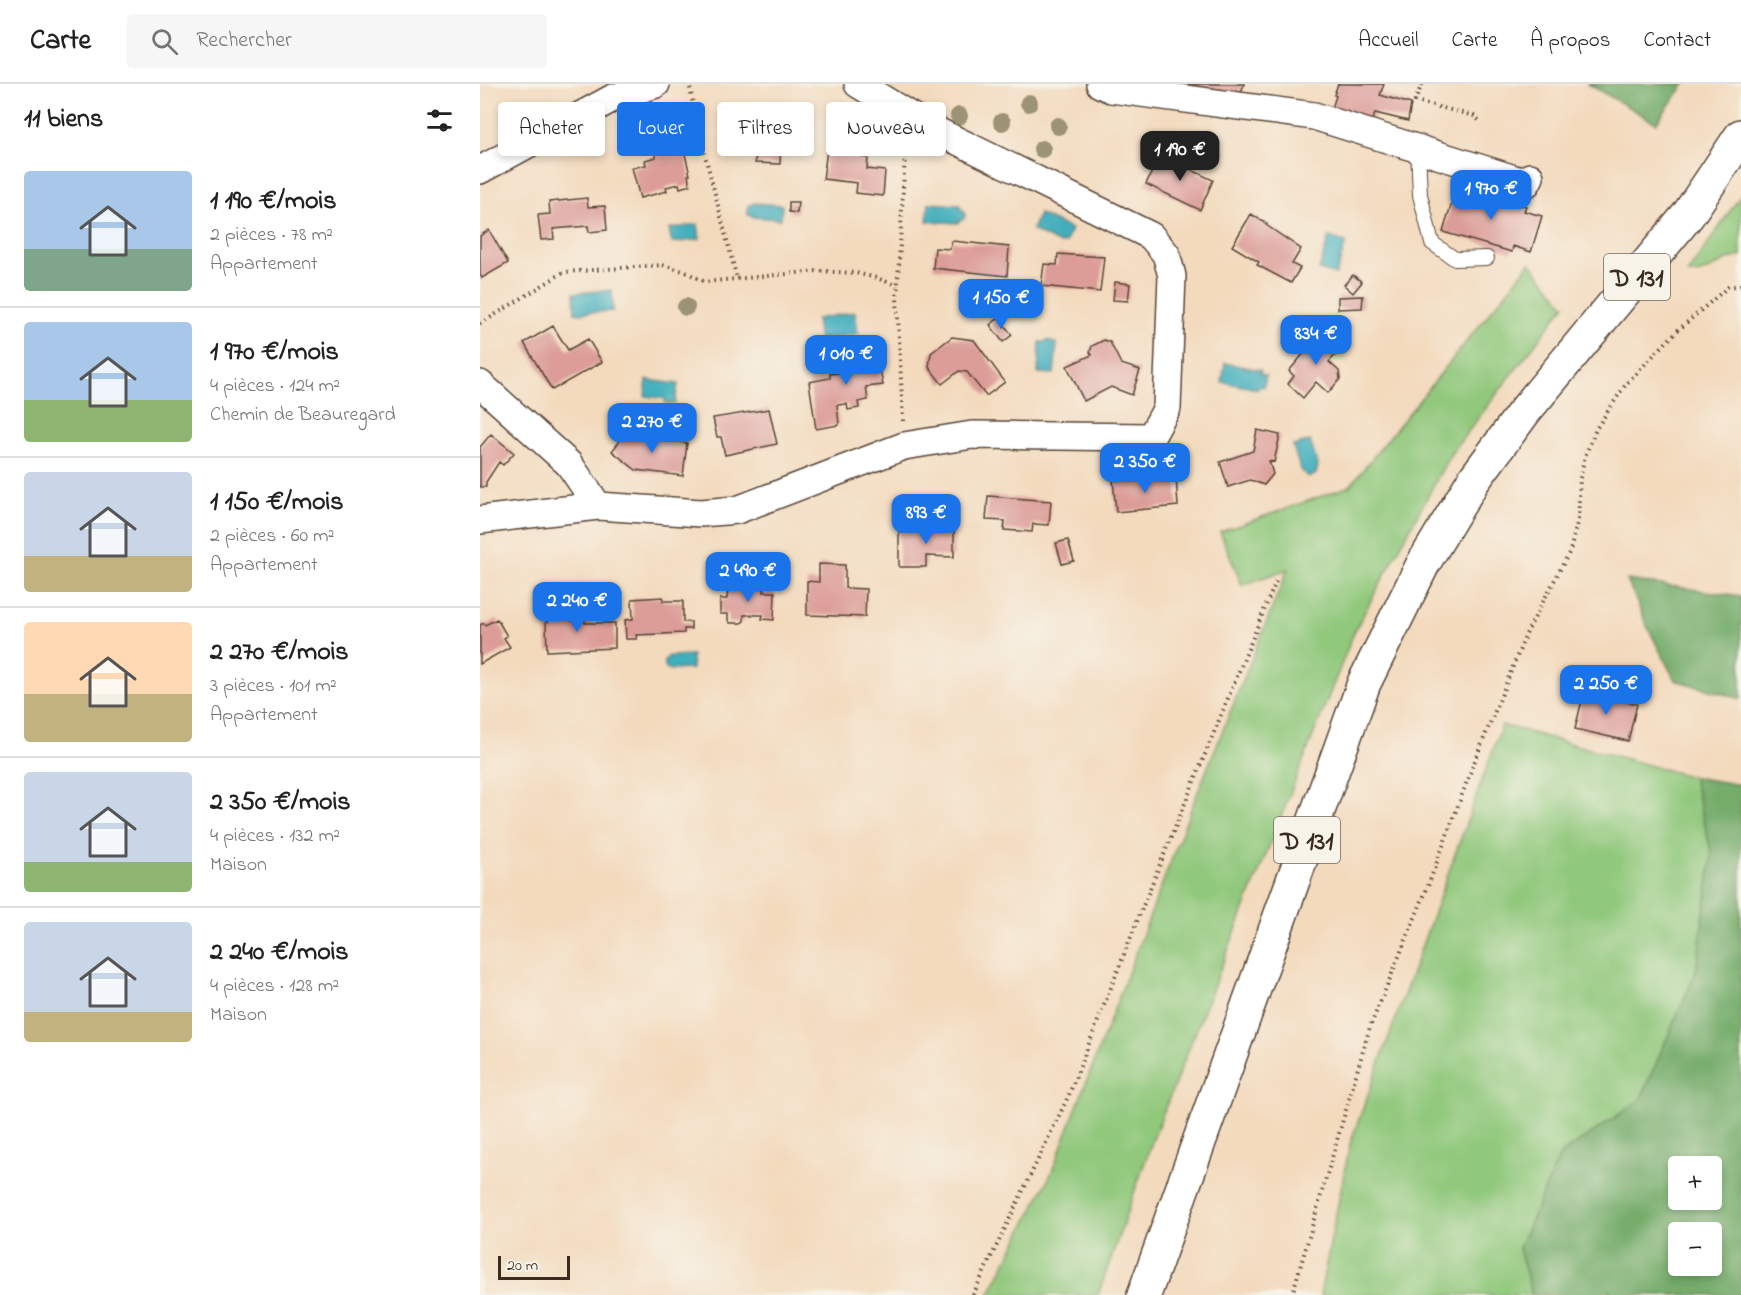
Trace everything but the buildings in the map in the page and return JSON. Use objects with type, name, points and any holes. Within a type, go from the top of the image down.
[{"type":"main road","name":"D 131","points":[[1144,1295],[1364,682],[1423,564],[1473,481],[1524,412],[1688,215],[1741,136]]},
{"type":"street","points":[[480,170],[612,98],[656,84]]},
{"type":"street","points":[[480,520],[598,506],[701,513],[737,510],[904,446],[972,435],[1150,437],[1167,408],[1172,276],[1166,254],[1151,236],[927,126],[858,84]]},
{"type":"street","points":[[1100,84],[1111,88],[1314,116],[1527,183],[1530,177]]},
{"type":"street","points":[[480,384],[568,464],[598,506]]},
{"type":"lane","points":[[1418,149],[1420,195],[1432,243],[1455,259],[1487,258]]},
{"type":"path","points":[[1422,84],[1414,101],[1474,116],[1482,123]]},
{"type":"path","points":[[690,88],[737,279]]},
{"type":"path","points":[[904,446],[897,286],[905,156]]},
{"type":"path","points":[[480,324],[564,272],[663,265],[686,272],[705,282],[817,270],[856,273],[897,286]]},
{"type":"path","points":[[1292,1295],[1370,1027],[1428,886],[1522,643],[1570,551],[1578,519],[1580,478],[1585,456],[1596,429],[1626,384],[1677,331],[1728,287],[1741,285]]},
{"type":"path","points":[[973,1295],[1068,1097],[1145,901],[1276,581]]},
{"type":"green space","points":[[1588,84],[1685,84],[1656,123]]},
{"type":"green space","points":[[1741,195],[1741,256],[1734,257],[1701,273],[1687,274]]},
{"type":"green space","points":[[1530,263],[1565,305],[1450,455],[1355,630],[1153,1139],[1098,1295],[989,1295],[1051,1174],[1189,814],[1288,569],[1242,585],[1220,532],[1350,486]]},
{"type":"green space","points":[[1627,580],[1741,596],[1741,699],[1675,680],[1647,626]]},
{"type":"green space","points":[[1502,725],[1693,777],[1712,855],[1696,972],[1640,1100],[1560,1155],[1519,1248],[1532,1295],[1320,1295],[1350,1144]]},
{"type":"green space","points":[[1693,777],[1741,785],[1741,1295],[1612,1295],[1610,1290],[1598,1295],[1532,1295],[1519,1248],[1560,1155],[1640,1100],[1696,972],[1712,855]]},
{"type":"water","points":[[753,203],[782,205],[781,219],[748,215],[748,205],[753,205]]},
{"type":"water","points":[[929,203],[960,205],[965,217],[958,223],[927,221]]},
{"type":"water","points":[[1039,214],[1071,229],[1066,242],[1060,244],[1032,230]]},
{"type":"water","points":[[698,224],[700,239],[672,243],[669,229]]},
{"type":"water","points":[[1329,237],[1346,242],[1336,275],[1319,270]]},
{"type":"water","points":[[612,290],[613,311],[575,313],[574,293]]},
{"type":"water","points":[[855,312],[858,333],[819,340],[816,319]]},
{"type":"water","points":[[1047,340],[1057,344],[1054,374],[1038,373],[1040,342]]},
{"type":"water","points":[[1225,363],[1261,370],[1260,374],[1266,375],[1264,387],[1258,386],[1258,389],[1222,382]]},
{"type":"water","points":[[647,380],[678,384],[675,404],[665,403],[666,399],[645,396]]},
{"type":"water","points":[[1310,441],[1318,465],[1316,474],[1310,477],[1300,468],[1293,446]]},
{"type":"water","points":[[692,655],[692,669],[669,670],[665,667],[664,661],[669,656]]}]
